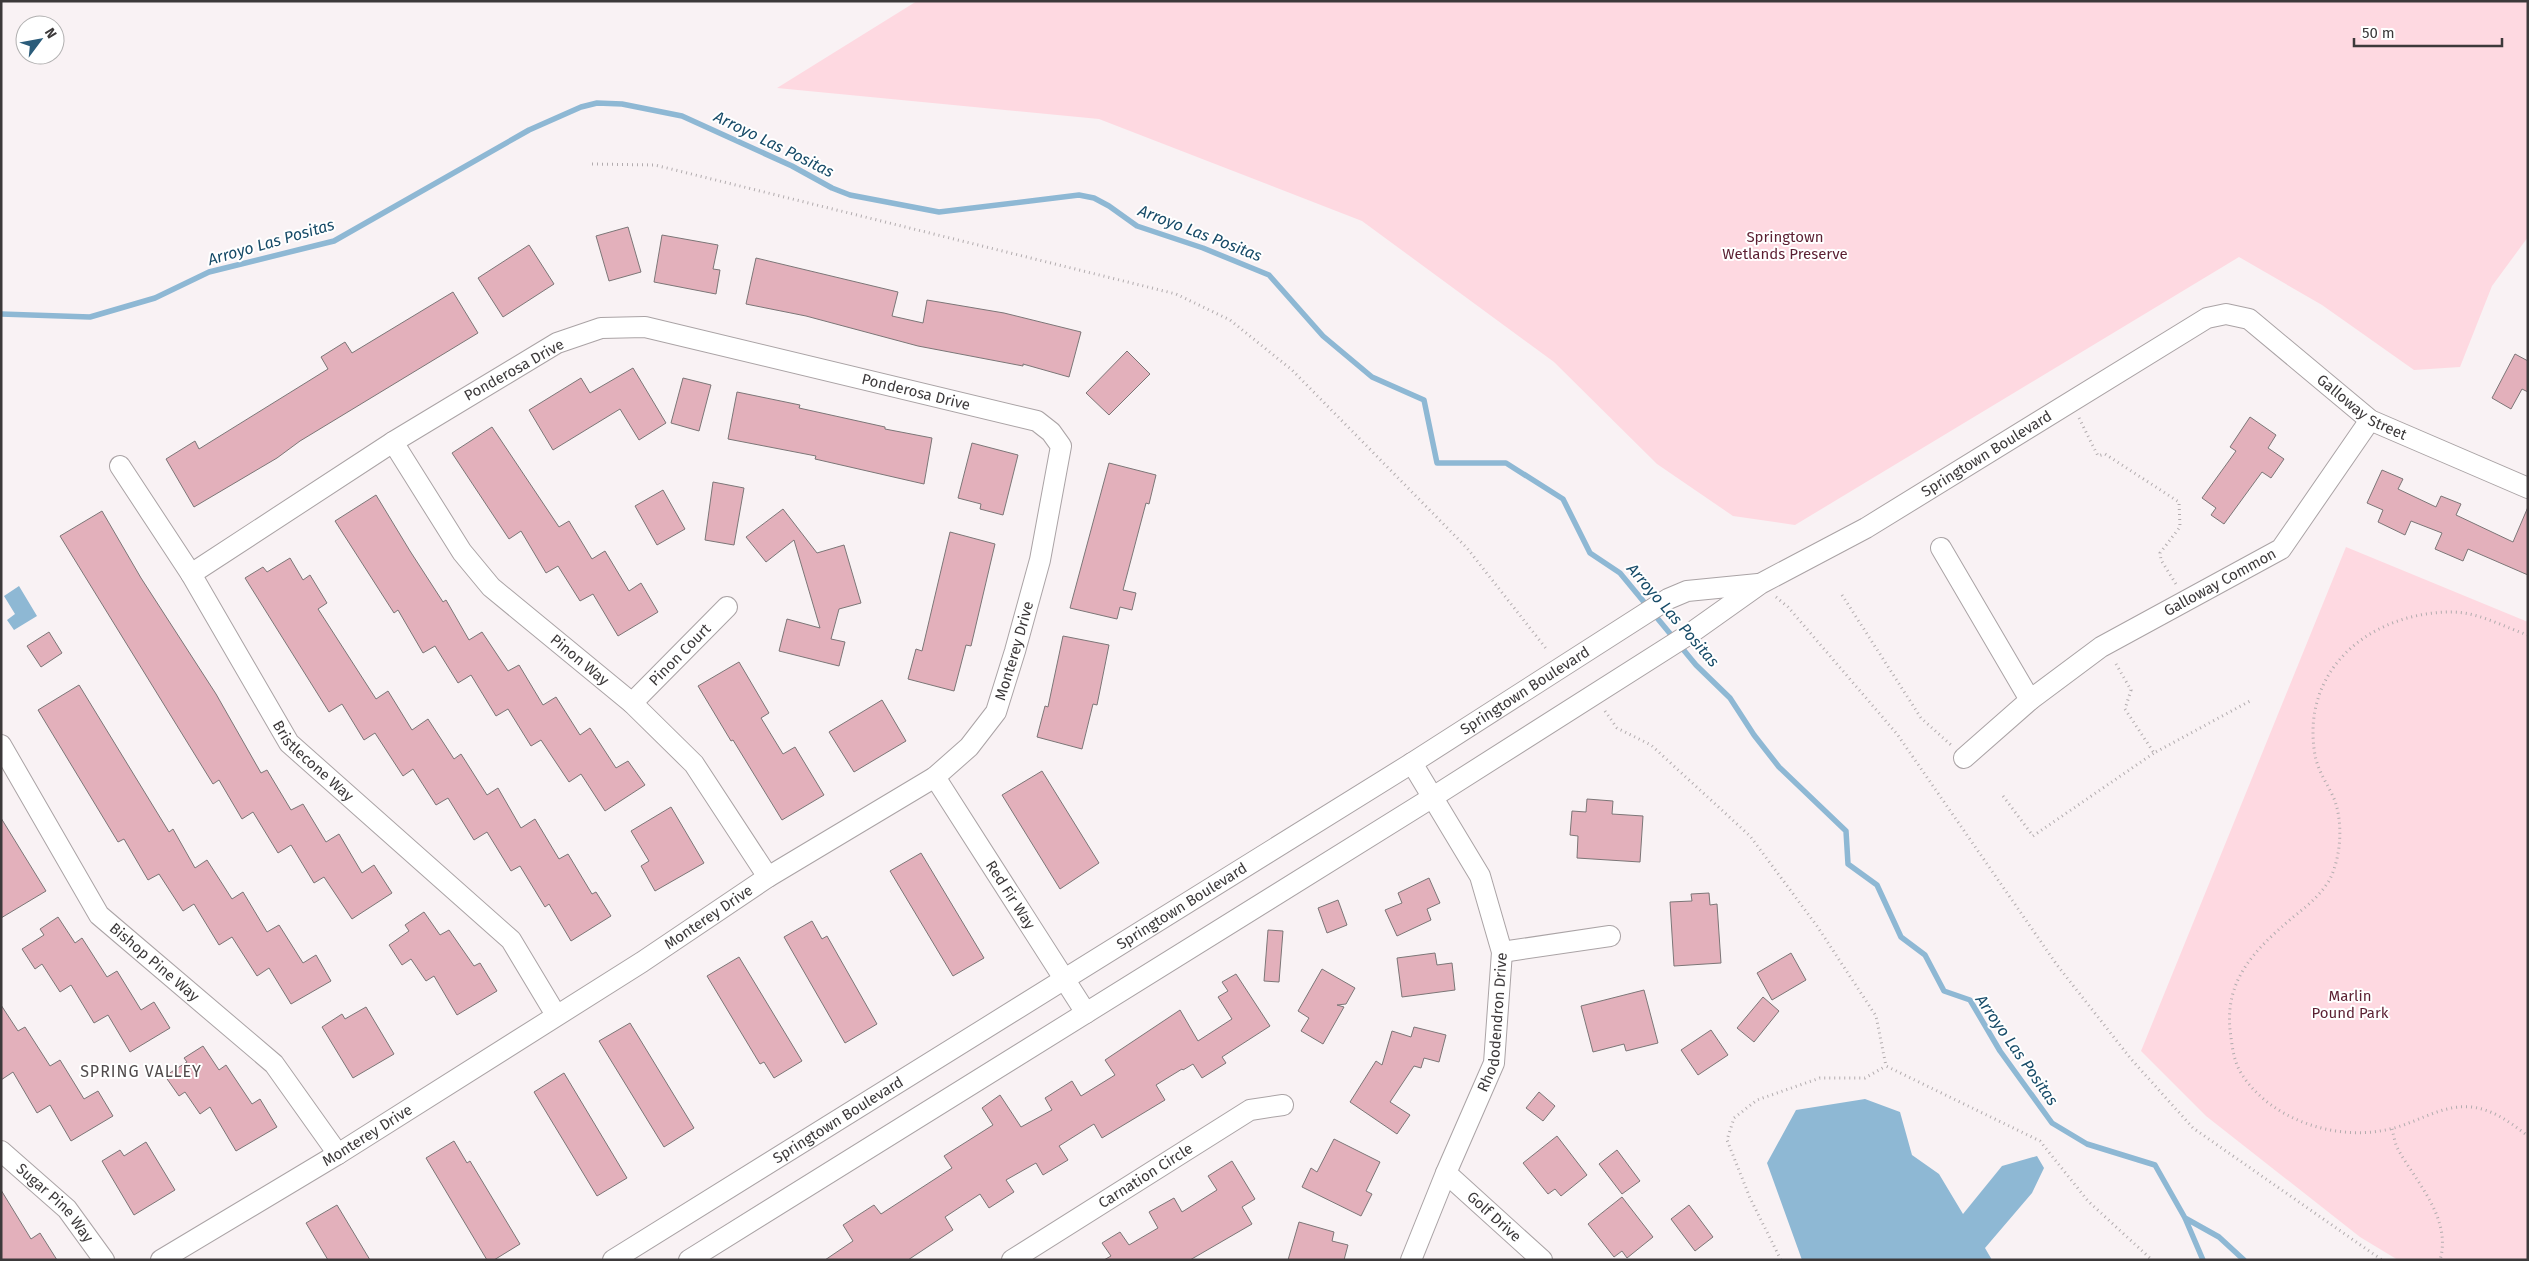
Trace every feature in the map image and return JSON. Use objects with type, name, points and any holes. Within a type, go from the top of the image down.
[{"type":"street","name":"Galloway Street","points":[[2207,318],[2226,314],[2249,319],[2370,420],[2528,488]]},
{"type":"street","name":"Springtown Boulevard","points":[[690,1260],[1620,679],[1691,633],[1760,584],[1866,528],[2207,318]]},
{"type":"street","name":"Ponderosa Drive","points":[[191,574],[393,442],[556,343],[601,328],[644,327],[1037,421],[1051,432]]},
{"type":"street","name":"Galloway Common","points":[[1964,758],[2030,700],[2102,647],[2281,549],[2370,420]]},
{"type":"street","name":"Monterey Drive","points":[[161,1260],[338,1154],[642,962],[768,877],[935,777],[969,748],[996,712],[1040,560],[1061,446],[1051,432]]},
{"type":"street","name":"Pinon Way","points":[[393,442],[462,552],[491,587],[632,703],[694,764],[768,877]]},
{"type":"street","name":"Bristlecone Way","points":[[120,466],[191,574],[289,743],[512,940],[556,1015]]},
{"type":"street","points":[[1941,548],[2030,700]]},
{"type":"street","name":"Springtown Boulevard","points":[[613,1260],[1412,763],[1668,599],[1687,591],[1760,584]]},
{"type":"street","name":"Pinon Court","points":[[632,703],[727,607]]},
{"type":"street","name":"Bishop Pine Way","points":[[1,745],[99,915],[274,1064],[338,1154]]},
{"type":"street","name":"Rhododendron Drive","points":[[1411,1260],[1446,1173],[1494,1063],[1502,952],[1480,876],[1412,763]]},
{"type":"street","name":"Red Fir Way","points":[[935,777],[1086,1013]]},
{"type":"street","points":[[1502,952],[1610,936]]},
{"type":"street","name":"Carnation Circle","points":[[1012,1260],[1034,1254],[1250,1110],[1283,1105]]},
{"type":"street","name":"Sugar Pine Way","points":[[1,1151],[67,1209],[104,1260]]},
{"type":"street","name":"Golf Drive","points":[[1446,1173],[1542,1260]]},
{"type":"path","points":[[592,164],[655,165],[1176,294],[1230,320],[1292,370],[1467,548],[1548,651]]},
{"type":"path","points":[[2078,416],[2098,456],[2105,454],[2179,502],[2180,528],[2160,553],[2161,560],[2185,602]]},
{"type":"path","points":[[1760,584],[1788,607],[1897,734],[2057,965],[2131,1059],[2193,1128],[2382,1260]]},
{"type":"path","points":[[1842,595],[1921,718],[1964,758]]},
{"type":"path","points":[[2528,635],[2478,616],[2454,612],[2414,616],[2376,628],[2342,655],[2324,683],[2313,718],[2315,757],[2335,802],[2339,822],[2339,852],[2330,879],[2314,900],[2251,956],[2235,984],[2229,1015],[2232,1051],[2241,1072],[2264,1100],[2296,1120],[2329,1131],[2370,1133],[2392,1129],[2439,1111],[2470,1107],[2490,1112],[2512,1123],[2528,1136]]},
{"type":"path","points":[[2116,664],[2131,690],[2125,709],[2154,753]]},
{"type":"path","points":[[2003,796],[2033,836],[2154,753],[2250,701]]},
{"type":"path","points":[[1604,708],[1617,728],[1651,745],[1750,836],[1817,926],[1876,1016],[1886,1066]]},
{"type":"path","points":[[1781,1260],[1750,1198],[1727,1140],[1734,1118],[1757,1100],[1810,1081],[1820,1078],[1865,1078],[1886,1066]]},
{"type":"path","points":[[1886,1066],[2040,1141],[2088,1201],[2152,1260]]},
{"type":"path","points":[[2392,1129],[2398,1150],[2437,1215],[2442,1238],[2440,1260]]},
{"type":"green space","name":"Springtown Wetlands Preserve","points":[[917,1],[2528,1],[2528,237],[2492,286],[2460,367],[2414,370],[2322,305],[2239,257],[1795,525],[1733,516],[1657,464],[1554,362],[1362,221],[1099,119],[777,88]]},
{"type":"green space","name":"Marlin Pound Park","points":[[2346,547],[2528,622],[2528,1260],[2398,1260],[2360,1237],[2206,1116],[2141,1051]]},
{"type":"water","points":[[19,586],[37,616],[14,630],[7,620],[15,614],[4,596]]},
{"type":"water","points":[[1865,1099],[1900,1112],[1912,1155],[1939,1174],[1963,1214],[2002,1166],[2037,1156],[2044,1168],[2032,1193],[1985,1248],[1992,1260],[1802,1260],[1767,1163],[1796,1110]]},
{"type":"building","points":[[628,227],[641,272],[609,281],[596,236]]},
{"type":"building","points":[[662,235],[718,245],[713,269],[720,270],[716,294],[654,282]]},
{"type":"building","points":[[529,245],[554,284],[503,317],[478,278]]},
{"type":"building","points":[[756,258],[898,292],[892,316],[923,323],[927,300],[1004,313],[1081,332],[1069,377],[1023,364],[1023,366],[918,346],[806,316],[746,304]]},
{"type":"building","points":[[453,292],[478,333],[300,441],[277,458],[194,507],[166,459],[195,441],[199,449],[328,369],[321,357],[345,342],[352,353]]},
{"type":"building","points":[[1127,351],[1150,374],[1109,415],[1086,393]]},
{"type":"building","points":[[2515,354],[2528,361],[2528,392],[2522,389],[2511,409],[2492,398]]},
{"type":"building","points":[[633,368],[666,423],[639,440],[620,409],[553,450],[529,410],[581,378],[590,393]]},
{"type":"building","points":[[683,378],[711,385],[699,431],[671,423]]},
{"type":"building","points":[[737,392],[800,405],[799,408],[885,427],[885,429],[932,438],[924,484],[815,459],[816,456],[728,439]]},
{"type":"building","points":[[2250,417],[2276,435],[2268,448],[2284,459],[2271,478],[2262,472],[2224,524],[2211,515],[2216,508],[2202,498],[2236,451],[2230,447]]},
{"type":"building","points":[[492,427],[559,527],[569,521],[592,559],[605,551],[629,591],[641,583],[658,612],[618,636],[593,594],[580,601],[558,566],[546,573],[521,531],[509,539],[452,453]]},
{"type":"building","points":[[972,443],[1018,455],[1003,515],[980,509],[981,504],[958,498]]},
{"type":"building","points":[[1109,463],[1156,475],[1149,504],[1146,503],[1123,590],[1136,593],[1132,610],[1120,607],[1117,619],[1070,608]]},
{"type":"building","points":[[2382,470],[2403,479],[2398,489],[2436,507],[2441,496],[2461,504],[2456,515],[2513,542],[2528,507],[2528,575],[2468,549],[2463,561],[2435,549],[2442,533],[2411,521],[2405,535],[2378,522],[2383,510],[2367,503]]},
{"type":"building","points":[[713,482],[744,488],[734,545],[705,540]]},
{"type":"building","points":[[663,490],[685,529],[657,545],[635,506]]},
{"type":"building","points":[[376,495],[443,602],[446,600],[469,640],[482,632],[508,671],[519,665],[543,705],[556,697],[580,735],[590,728],[616,768],[628,761],[645,785],[605,811],[581,774],[569,782],[541,740],[531,746],[508,709],[496,716],[471,675],[458,683],[435,646],[423,653],[398,610],[394,613],[335,521]]},
{"type":"building","points":[[783,509],[817,553],[844,545],[861,603],[839,609],[831,639],[845,642],[839,666],[779,651],[787,619],[820,628],[794,540],[766,562],[746,537]]},
{"type":"building","points":[[102,511],[141,578],[216,694],[261,773],[267,770],[291,810],[303,804],[326,842],[339,834],[362,873],[374,865],[392,893],[352,919],[324,877],[314,883],[291,845],[278,853],[253,812],[242,819],[219,780],[213,784],[60,536]]},
{"type":"building","points":[[950,532],[995,544],[971,646],[966,645],[954,691],[908,679],[916,649],[922,651]]},
{"type":"building","points":[[290,558],[303,580],[310,575],[327,603],[318,609],[376,699],[388,691],[412,730],[428,719],[454,759],[461,754],[487,795],[498,788],[521,828],[535,819],[559,859],[568,854],[592,894],[596,892],[611,916],[571,941],[549,904],[545,907],[520,866],[511,871],[487,832],[474,840],[448,798],[436,805],[413,769],[403,776],[375,733],[364,740],[342,704],[329,712],[245,578],[263,567],[267,572]]},
{"type":"building","points":[[49,632],[62,653],[41,667],[27,646]]},
{"type":"building","points":[[1063,636],[1109,645],[1097,705],[1093,704],[1082,749],[1037,737],[1045,706],[1048,707]]},
{"type":"building","points":[[739,662],[769,713],[761,718],[783,754],[795,747],[824,795],[782,820],[698,686]]},
{"type":"building","points":[[79,685],[169,832],[173,829],[195,868],[207,860],[232,899],[243,892],[267,932],[279,925],[303,963],[316,955],[331,981],[291,1004],[269,968],[257,976],[232,937],[219,945],[194,904],[183,911],[159,874],[148,880],[124,839],[118,842],[38,710]]},
{"type":"building","points":[[882,700],[906,741],[854,772],[829,732]]},
{"type":"building","points":[[1042,771],[1099,863],[1060,889],[1002,795]]},
{"type":"building","points":[[1587,799],[1613,801],[1612,814],[1643,816],[1640,862],[1577,858],[1578,836],[1570,835],[1572,811],[1586,812]]},
{"type":"building","points":[[671,807],[704,863],[655,891],[641,866],[649,861],[631,831]]},
{"type":"building","points":[[1,818],[46,891],[1,918]]},
{"type":"building","points":[[921,853],[984,958],[953,976],[890,871]]},
{"type":"building","points":[[1429,878],[1440,903],[1427,909],[1431,920],[1397,936],[1385,910],[1402,903],[1398,893]]},
{"type":"building","points":[[1709,893],[1710,905],[1717,904],[1721,963],[1674,966],[1670,902],[1692,901],[1691,894]]},
{"type":"building","points":[[1338,900],[1347,925],[1327,933],[1318,908]]},
{"type":"building","points":[[424,912],[440,935],[449,930],[474,966],[480,963],[497,991],[457,1015],[434,976],[426,981],[411,959],[402,965],[389,945],[409,931],[405,925]]},
{"type":"building","points":[[58,917],[75,943],[82,938],[107,977],[117,971],[141,1010],[154,1002],[170,1028],[130,1052],[108,1015],[94,1023],[71,985],[60,992],[42,964],[35,969],[22,949],[44,935],[40,929]]},
{"type":"building","points":[[812,921],[822,939],[827,936],[877,1024],[845,1043],[784,937]]},
{"type":"building","points":[[1268,930],[1283,931],[1279,982],[1264,981]]},
{"type":"building","points":[[1435,953],[1437,965],[1452,963],[1455,990],[1402,997],[1397,958]]},
{"type":"building","points":[[1791,953],[1806,980],[1772,1000],[1757,973]]},
{"type":"building","points":[[739,957],[802,1061],[774,1078],[764,1062],[760,1064],[707,976]]},
{"type":"building","points":[[1322,969],[1355,988],[1346,1004],[1337,1005],[1344,1007],[1323,1044],[1301,1031],[1309,1018],[1298,1011]]},
{"type":"building","points":[[1236,974],[1270,1026],[1222,1057],[1226,1063],[1202,1078],[1193,1064],[1182,1069],[1156,1085],[1165,1100],[1102,1138],[1094,1124],[1059,1146],[1068,1160],[1043,1175],[1036,1163],[1006,1180],[1014,1192],[989,1208],[980,1194],[945,1217],[953,1230],[908,1260],[825,1260],[853,1241],[843,1225],[874,1205],[881,1214],[952,1168],[944,1156],[993,1125],[982,1108],[1000,1095],[1021,1127],[1052,1110],[1045,1098],[1072,1081],[1081,1096],[1115,1075],[1105,1060],[1180,1010],[1198,1041],[1232,1019],[1218,997],[1228,991],[1222,982]]},
{"type":"building","points":[[1644,990],[1658,1043],[1626,1051],[1624,1044],[1593,1052],[1581,1006]]},
{"type":"building","points":[[1763,997],[1779,1011],[1754,1042],[1737,1028]]},
{"type":"building","points":[[1,1005],[18,1031],[25,1027],[50,1066],[60,1060],[84,1099],[98,1091],[113,1116],[71,1141],[50,1105],[37,1113],[13,1072],[1,1080]]},
{"type":"building","points":[[366,1007],[394,1054],[353,1078],[322,1027],[342,1014],[345,1019]]},
{"type":"building","points":[[630,1023],[694,1128],[664,1147],[599,1041]]},
{"type":"building","points":[[1414,1027],[1446,1035],[1439,1062],[1424,1058],[1421,1068],[1414,1066],[1390,1102],[1410,1115],[1397,1134],[1350,1102],[1376,1061],[1382,1065],[1392,1031],[1411,1037]]},
{"type":"building","points":[[1711,1030],[1728,1055],[1698,1075],[1681,1050]]},
{"type":"building","points":[[203,1046],[219,1070],[226,1065],[252,1104],[260,1099],[277,1127],[236,1151],[210,1107],[200,1114],[185,1092],[179,1096],[165,1076],[187,1062],[184,1058]]},
{"type":"building","points":[[564,1073],[627,1178],[597,1196],[534,1092]]},
{"type":"building","points":[[1539,1092],[1555,1106],[1543,1121],[1526,1108]]},
{"type":"building","points":[[1557,1136],[1587,1175],[1561,1196],[1555,1189],[1548,1194],[1523,1163]]},
{"type":"building","points":[[1334,1139],[1380,1162],[1366,1191],[1372,1194],[1361,1216],[1302,1187],[1311,1168],[1317,1172]]},
{"type":"building","points":[[454,1141],[467,1163],[470,1161],[520,1244],[494,1260],[487,1260],[426,1158]]},
{"type":"building","points":[[146,1142],[175,1190],[134,1215],[102,1161],[120,1150],[124,1156]]},
{"type":"building","points":[[1617,1150],[1640,1181],[1622,1194],[1599,1164]]},
{"type":"building","points":[[1232,1161],[1255,1199],[1242,1207],[1252,1224],[1190,1260],[1104,1260],[1111,1256],[1102,1243],[1120,1232],[1129,1245],[1158,1228],[1149,1212],[1174,1198],[1182,1212],[1217,1190],[1208,1176]]},
{"type":"building","points":[[1,1190],[31,1239],[40,1233],[57,1260],[1,1260]]},
{"type":"building","points":[[1622,1197],[1653,1237],[1627,1258],[1622,1251],[1614,1257],[1588,1224]]},
{"type":"building","points":[[337,1205],[370,1260],[328,1260],[306,1223]]},
{"type":"building","points":[[1689,1205],[1713,1237],[1695,1251],[1671,1219]]},
{"type":"building","points":[[1299,1222],[1334,1232],[1332,1241],[1348,1245],[1344,1260],[1288,1260]]},
{"type":"waterway","name":"Arroyo Las Positas","points":[[1,314],[90,317],[155,298],[209,272],[334,241],[529,130],[581,107],[597,103],[622,104],[682,116],[792,166],[832,188],[850,195],[939,212],[1079,195],[1094,198],[1137,226],[1203,248],[1269,275],[1323,336],[1372,377],[1424,400],[1437,463],[1506,463],[1563,499],[1590,553],[1620,573],[1696,665],[1730,698],[1754,735],[1779,767],[1846,831],[1848,864],[1877,885],[1901,937],[1925,955],[1944,991],[1970,1000],[2000,1051],[2052,1123],[2087,1144],[2155,1165],[2185,1218],[2203,1260]]},
{"type":"waterway","points":[[2185,1218],[2219,1237],[2244,1260]]},
{"type":"district","name":"SPRING VALLEY","points":[[141,1071]]}]
